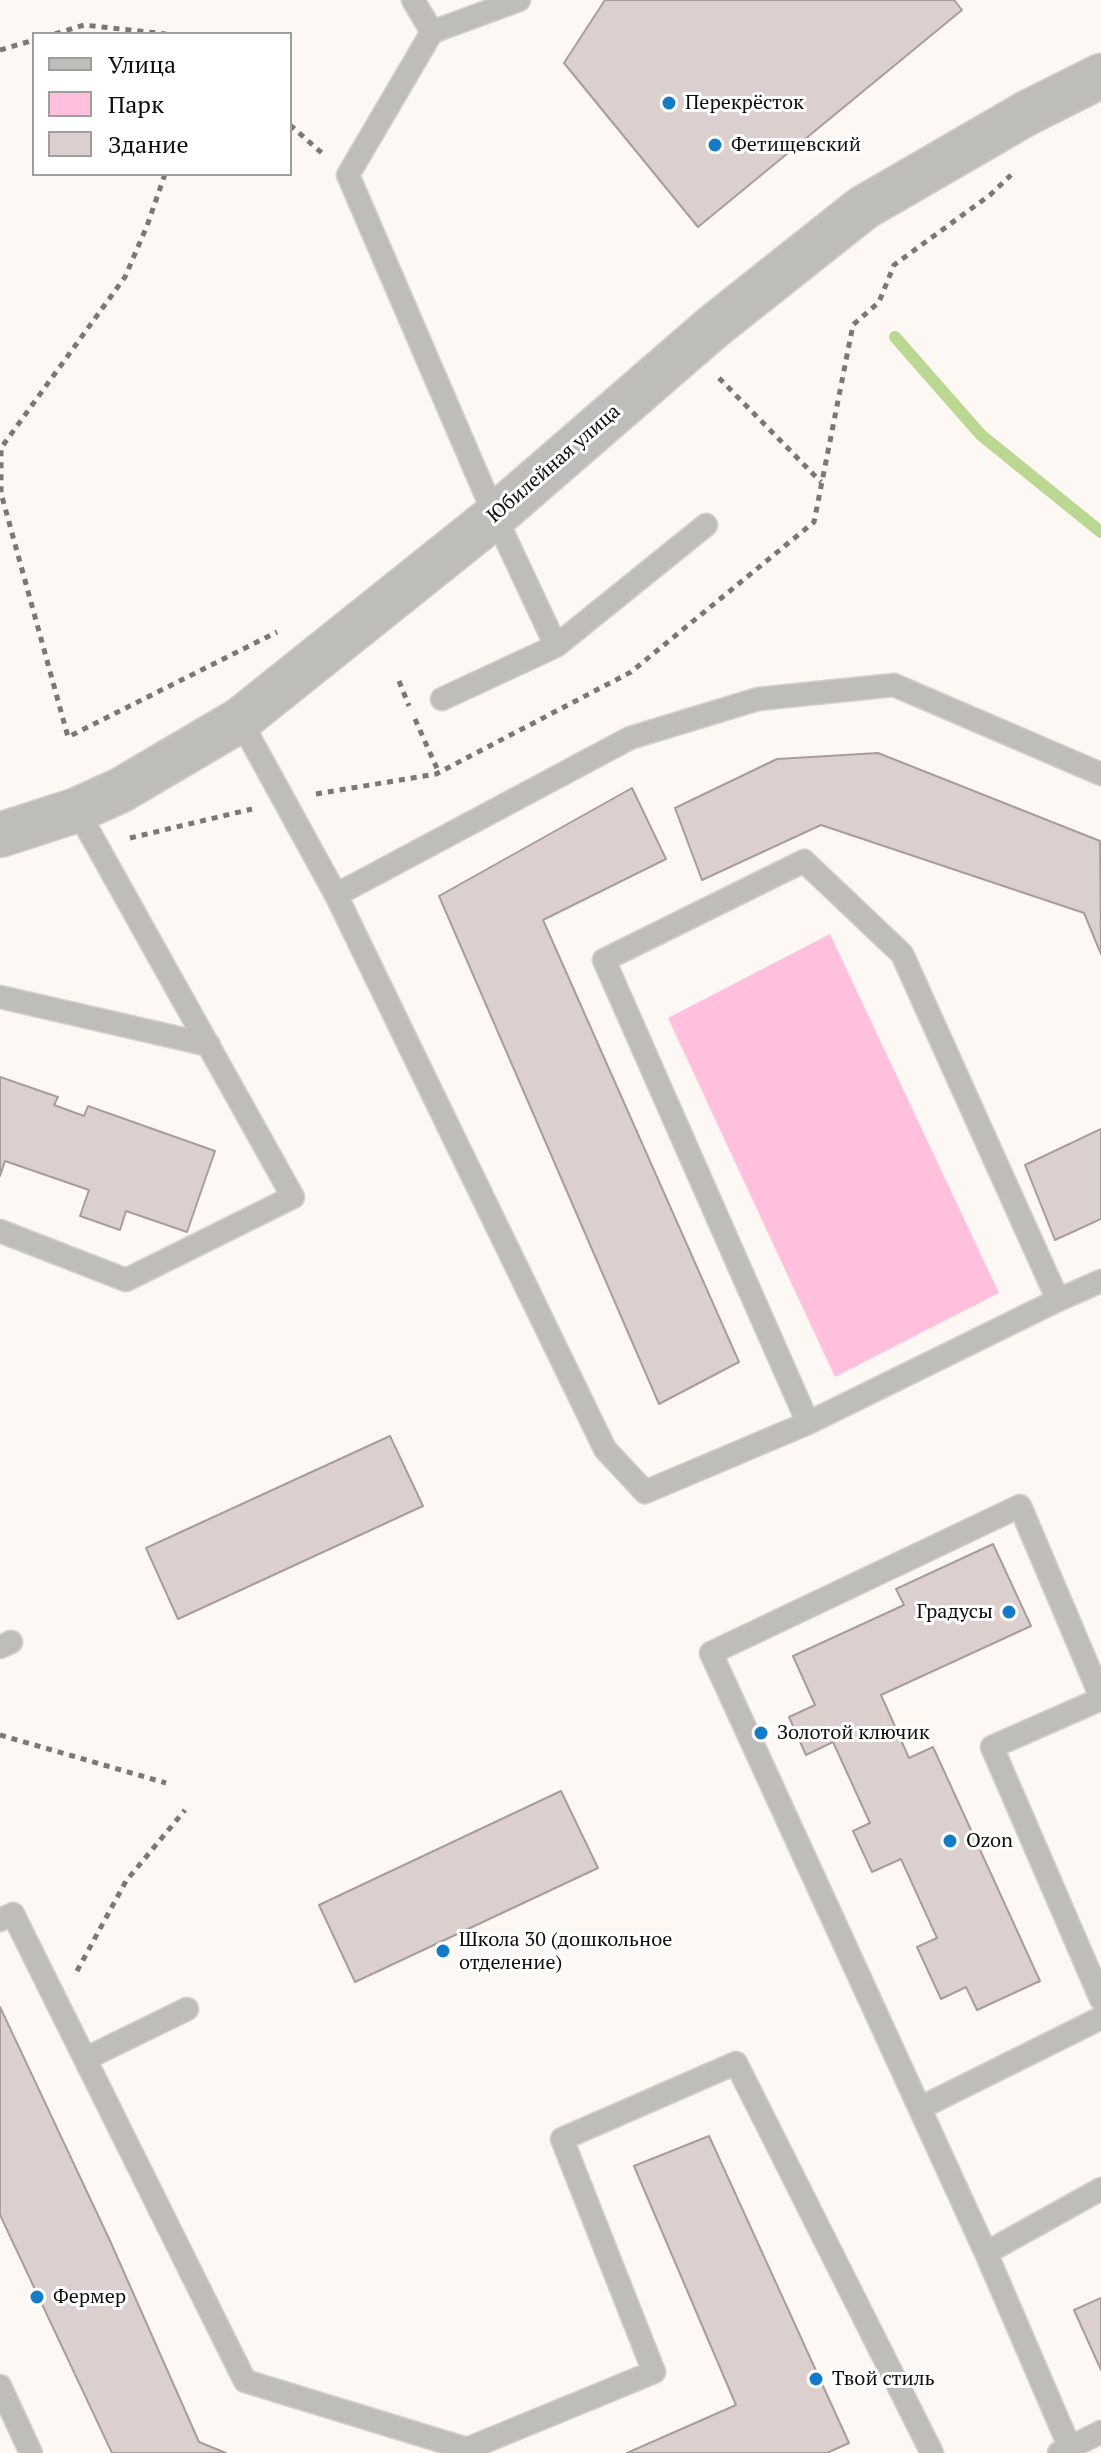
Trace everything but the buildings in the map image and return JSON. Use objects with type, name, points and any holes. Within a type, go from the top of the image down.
[{"type":"street","name":"Юбилейная улица","points":[[0,835],[77,810],[121,790],[240,720],[495,516],[693,344],[863,208],[1027,113],[1101,76]]},
{"type":"lane","points":[[413,0],[432,32]]},
{"type":"lane","points":[[519,0],[432,32],[348,175],[495,516],[556,646]]},
{"type":"lane","points":[[442,699],[556,646],[706,525]]},
{"type":"lane","points":[[336,895],[630,738],[758,699],[894,685],[1101,774]]},
{"type":"lane","points":[[240,720],[336,895],[605,1449],[645,1492],[808,1423],[1101,1281]]},
{"type":"lane","points":[[0,1231],[126,1280],[293,1197],[77,810]]},
{"type":"lane","points":[[808,1423],[604,960],[633,945],[804,861],[902,954],[1058,1300]]},
{"type":"lane","points":[[0,997],[209,1045]]},
{"type":"lane","points":[[1101,1999],[992,1747],[1101,1698],[1020,1506],[711,1653],[986,2253],[1064,2450],[1101,2432]]},
{"type":"lane","points":[[0,1920],[13,1914],[245,2381],[467,2449],[654,2372],[562,2139],[736,2063],[932,2453]]},
{"type":"lane","points":[[85,2059],[187,2009]]},
{"type":"lane","points":[[920,2108],[1101,2018]]},
{"type":"lane","points":[[986,2253],[1101,2189]]},
{"type":"lane","points":[[0,2386],[31,2453]]},
{"type":"path","points":[[61,32],[84,25],[148,32]]},
{"type":"path","points":[[0,50],[32,41]]},
{"type":"path","points":[[292,127],[348,175]]},
{"type":"path","points":[[894,265],[990,195],[1021,165]]},
{"type":"path","points":[[164,176],[125,277],[1,448],[1,493],[68,737],[291,625]]},
{"type":"path","points":[[693,344],[718,378],[822,482]]},
{"type":"path","points":[[399,681],[439,773]]},
{"type":"path","points":[[0,1735],[166,1783]]},
{"type":"path","points":[[59,2006],[126,1881],[185,1810]]},
{"type":"green space","points":[[830,934],[999,1293],[835,1377],[668,1018]]},
{"type":"waterway","points":[[895,337],[981,435],[1101,532]]},
{"type":"place","name":"Перекрёсток","points":[[669,103]]},
{"type":"place","name":"Фетищевский","points":[[715,145]]},
{"type":"place","name":"Градусы","points":[[1009,1612]]},
{"type":"place","name":"Золотой ключик","points":[[761,1733]]},
{"type":"place","name":"Ozon","points":[[950,1841]]},
{"type":"place","name":"Школа 30 (дошкольное отделение)","points":[[443,1951]]},
{"type":"place","name":"Фермер","points":[[37,2297]]},
{"type":"place","name":"Твой стиль","points":[[816,2379]]}]
